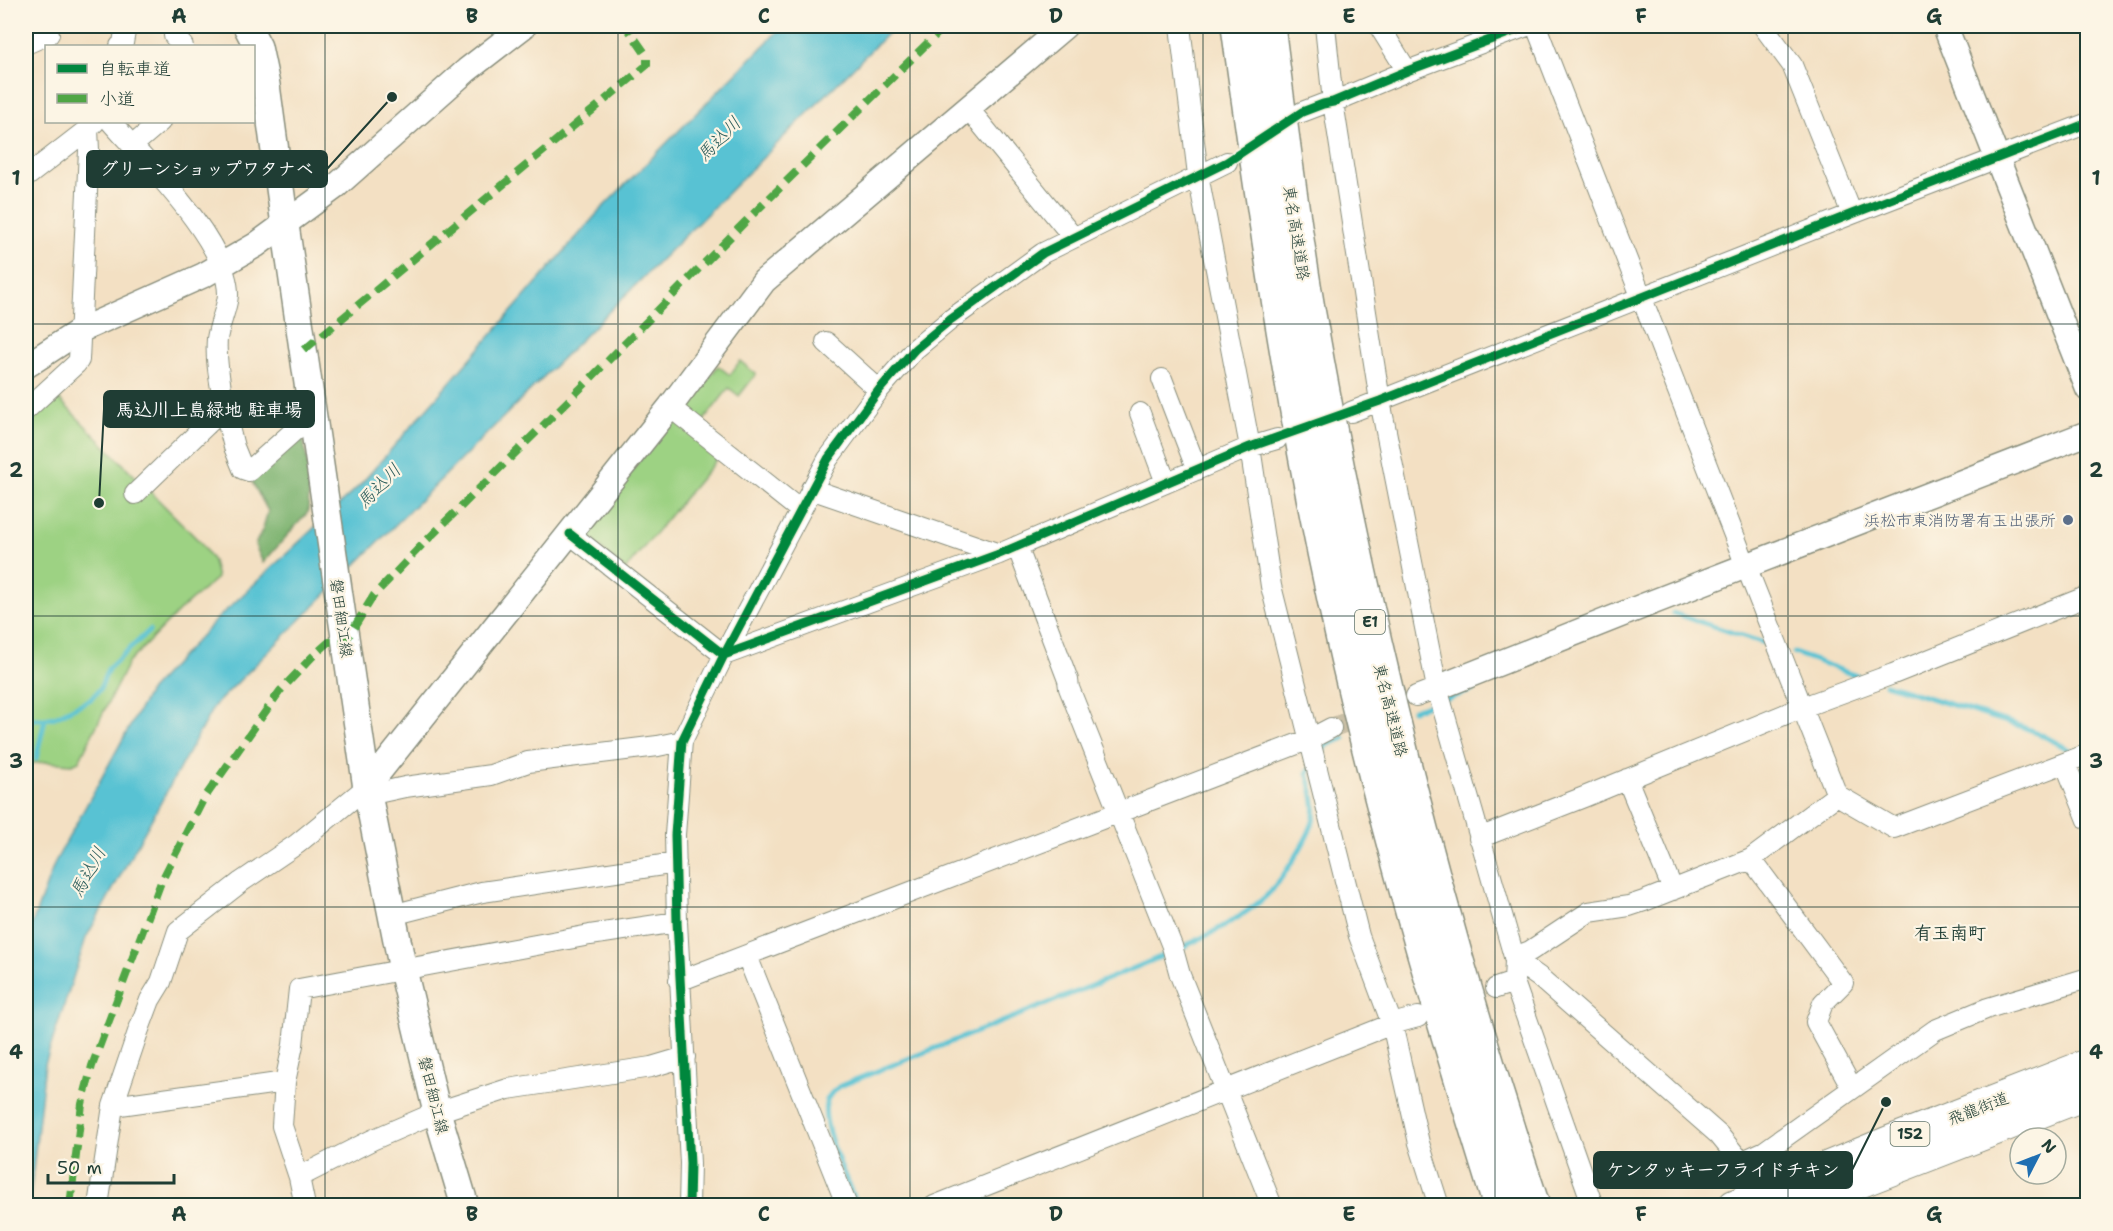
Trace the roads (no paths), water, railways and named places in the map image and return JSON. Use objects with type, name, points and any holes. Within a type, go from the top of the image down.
[{"type":"highway","name":"東名高速道路","points":[[1238,26],[1279,311],[1304,448],[1349,666],[1420,939],[1500,1206]]},
{"type":"highway","name":"東名高速道路","points":[[1268,26],[1308,307],[1361,581],[1390,709],[1448,930],[1500,1106],[1533,1206]]},
{"type":"highway","name":"飛龍街道","points":[[1750,1203],[1893,1141],[2088,1065]]},
{"type":"highway","name":"飛龍街道","points":[[1797,1206],[2088,1093]]},
{"type":"main road","name":"磐田細江線","points":[[247,26],[258,47],[266,85],[368,790],[403,970],[437,1113],[465,1206]]},
{"type":"street","points":[[121,45],[126,26]]},
{"type":"street","points":[[26,366],[81,330],[204,275],[256,245],[335,187],[467,70],[524,26]]},
{"type":"street","points":[[98,1206],[113,1106],[138,1032],[150,1000],[161,982],[178,931],[241,882],[297,844],[368,790],[670,407],[764,281],[1065,26]]},
{"type":"street","points":[[1180,26],[1198,175],[1250,447],[1271,586],[1359,936],[1392,1024],[1419,1143],[1439,1206]]},
{"type":"street","points":[[1325,26],[1334,102],[1380,401],[1430,692],[1443,712],[1514,959],[1505,985],[1593,1206]]},
{"type":"street","points":[[1379,26],[1407,71]]},
{"type":"street","points":[[1302,112],[1334,102],[1407,71],[1527,26]]},
{"type":"street","points":[[1536,26],[1837,795],[1894,828],[2078,758],[2088,820]]},
{"type":"street","points":[[1763,26],[1792,65],[1852,214]]},
{"type":"street","points":[[1945,26],[2088,389]]},
{"type":"street","points":[[26,44],[51,35]]},
{"type":"street","points":[[968,108],[1073,237]]},
{"type":"street","points":[[112,123],[193,217],[216,252],[221,264],[228,296],[219,325],[217,356],[224,408],[243,469],[249,471],[313,414]]},
{"type":"street","points":[[132,146],[159,123]]},
{"type":"street","points":[[1351,411],[2088,123]]},
{"type":"street","points":[[26,177],[92,125]]},
{"type":"street","points":[[26,410],[79,360],[92,125]]},
{"type":"street","points":[[689,1206],[690,1163],[676,922],[675,835],[682,741],[724,656],[828,459],[879,390],[915,349],[950,320],[1044,253],[1227,162]]},
{"type":"street","points":[[825,342],[879,390]]},
{"type":"street","points":[[1162,379],[1197,470]]},
{"type":"street","points":[[670,407],[800,510]]},
{"type":"street","points":[[135,494],[224,408]]},
{"type":"street","points":[[1140,413],[1166,483]]},
{"type":"street","points":[[1430,692],[2088,433]]},
{"type":"street","points":[[724,656],[1008,550],[1250,447],[1277,439]]},
{"type":"street","points":[[812,489],[1008,550],[1119,813],[1174,952],[1180,975],[1272,1206]]},
{"type":"street","points":[[570,534],[724,656]]},
{"type":"street","points":[[1479,837],[1803,706],[1893,674],[2088,596]]},
{"type":"street","points":[[679,981],[1119,813],[1312,743],[1331,728]]},
{"type":"street","points":[[368,790],[491,775],[528,762],[682,741]]},
{"type":"street","points":[[1627,779],[1673,890]]},
{"type":"street","points":[[1514,959],[1589,912],[1629,906],[1751,859],[1837,795]]},
{"type":"street","points":[[1751,859],[1843,983],[1822,1003],[1816,1022],[1852,1088]]},
{"type":"street","points":[[392,915],[482,892],[676,863]]},
{"type":"street","points":[[305,1206],[299,1178],[282,1126],[285,1083],[293,1045],[299,989],[590,935],[676,922]]},
{"type":"street","points":[[747,956],[847,1206]]},
{"type":"street","points":[[1514,959],[1539,977],[1713,1129],[1741,1162],[1750,1203]]},
{"type":"street","points":[[1741,1162],[1765,1151],[1935,1030],[1988,1008],[2088,978]]},
{"type":"street","points":[[934,1206],[1392,1024],[1418,1017]]},
{"type":"street","points":[[299,1178],[372,1140],[437,1113],[508,1089],[651,1067],[685,1057]]},
{"type":"street","points":[[113,1106],[285,1083]]},
{"type":"water","name":"馬込川","points":[[783,26],[895,26],[214,706],[86,938],[45,1064],[29,1206],[26,1205],[26,940],[55,862],[150,690],[217,619],[360,485],[602,208]]},
{"type":"waterway","points":[[1673,613],[1764,643]]},
{"type":"waterway","points":[[26,719],[55,717],[91,699],[100,689],[108,669],[150,630]]},
{"type":"waterway","points":[[1794,653],[1860,677]]},
{"type":"waterway","points":[[1885,684],[2020,726],[2076,753]]},
{"type":"waterway","points":[[1413,710],[1473,690]]},
{"type":"waterway","points":[[36,759],[45,719]]},
{"type":"waterway","points":[[1319,756],[1327,745],[1344,738]]},
{"type":"waterway","points":[[857,1206],[827,1126],[826,1104],[833,1092],[840,1086],[1173,951],[1231,922],[1264,898],[1278,883],[1307,836],[1314,817],[1313,795],[1307,773],[1311,768]]},
{"type":"tunnel","points":[[1331,728],[1371,713]]},
{"type":"place","name":"グリーンショップワタナベ","points":[[392,97]]},
{"type":"place","name":"馬込川上島緑地 駐車場","points":[[99,503]]},
{"type":"place","name":"浜松市東消防署有玉出張所","points":[[2068,520]]},
{"type":"place","name":"ケンタッキーフライドチキン","points":[[1886,1102]]},
{"type":"district","name":"有玉南町","points":[[1950,933]]}]
